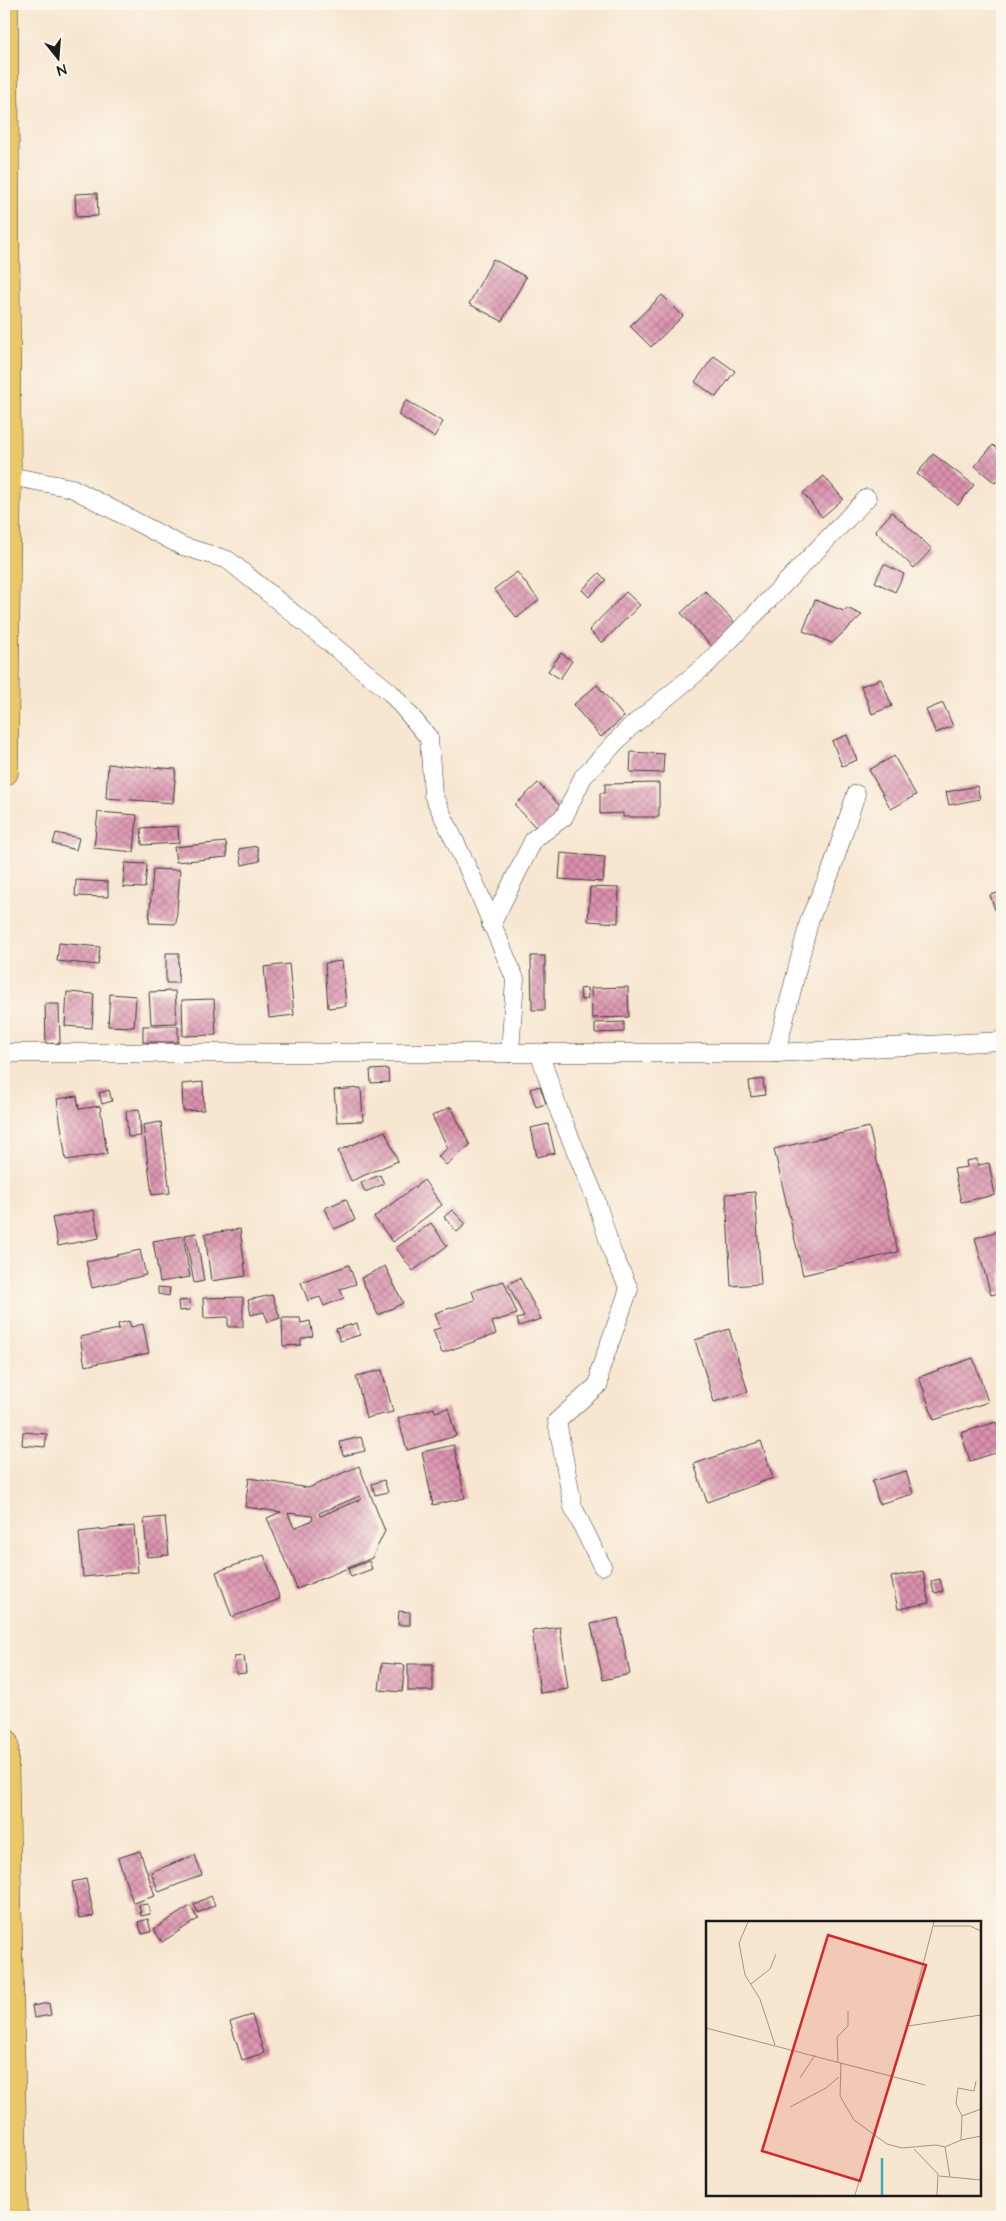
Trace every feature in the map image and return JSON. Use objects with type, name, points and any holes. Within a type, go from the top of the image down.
[{"type":"highway","points":[[4,4],[4,772]]},
{"type":"highway","points":[[4,1742],[14,2217]]},
{"type":"street","points":[[5,476],[72,488],[182,546],[228,560],[391,693],[429,738],[433,795],[477,888],[515,979],[510,1053]]},
{"type":"street","points":[[491,925],[534,839],[564,816],[583,776],[628,729],[706,665],[867,498]]},
{"type":"street","points":[[776,1053],[810,918],[831,871],[856,794]]},
{"type":"street","points":[[4,1053],[510,1053],[540,1055],[776,1053],[1002,1041]]},
{"type":"street","points":[[540,1055],[559,1111],[595,1197],[612,1252],[629,1290],[600,1370],[599,1384],[557,1421],[573,1507],[602,1566]]},
{"type":"building","points":[[97,193],[98,216],[76,217],[75,194]]},
{"type":"building","points":[[493,259],[526,277],[502,321],[469,304]]},
{"type":"building","points":[[662,295],[683,316],[651,347],[630,326]]},
{"type":"building","points":[[714,356],[735,371],[716,397],[695,382]]},
{"type":"building","points":[[406,400],[443,422],[434,437],[398,415]]},
{"type":"building","points":[[993,445],[1002,453],[1002,475],[995,483],[975,466]]},
{"type":"building","points":[[933,454],[974,485],[958,505],[917,474]]},
{"type":"building","points":[[824,476],[843,499],[822,517],[803,493]]},
{"type":"building","points":[[892,512],[932,549],[914,568],[875,531]]},
{"type":"building","points":[[884,564],[904,574],[895,592],[875,582]]},
{"type":"building","points":[[517,572],[539,600],[517,618],[494,589]]},
{"type":"building","points":[[599,573],[606,580],[589,597],[582,590]]},
{"type":"building","points":[[705,591],[736,624],[712,647],[681,613]]},
{"type":"building","points":[[626,592],[640,605],[602,643],[589,630]]},
{"type":"building","points":[[815,600],[844,611],[847,608],[862,615],[832,643],[803,631]]},
{"type":"building","points":[[561,653],[572,661],[560,679],[548,671]]},
{"type":"building","points":[[881,679],[892,706],[872,714],[861,686]]},
{"type":"building","points":[[597,685],[624,717],[601,737],[573,705]]},
{"type":"building","points":[[943,703],[953,726],[936,733],[926,710]]},
{"type":"building","points":[[847,735],[857,760],[842,766],[832,741]]},
{"type":"building","points":[[631,752],[664,754],[663,773],[630,772]]},
{"type":"building","points":[[894,756],[916,795],[891,809],[869,770]]},
{"type":"building","points":[[108,764],[176,769],[173,803],[106,798]]},
{"type":"building","points":[[538,783],[563,809],[539,831],[515,805]]},
{"type":"building","points":[[659,783],[659,817],[623,817],[623,813],[600,814],[600,793],[605,793],[605,784]]},
{"type":"building","points":[[977,786],[980,799],[949,805],[946,792]]},
{"type":"building","points":[[98,812],[137,815],[134,852],[94,848]]},
{"type":"building","points":[[178,826],[179,843],[142,845],[141,828]]},
{"type":"building","points":[[56,833],[79,838],[76,850],[53,844]]},
{"type":"building","points":[[226,842],[227,857],[176,862],[174,847]]},
{"type":"building","points":[[257,846],[260,861],[242,865],[239,849]]},
{"type":"building","points":[[561,853],[605,857],[603,882],[559,879]]},
{"type":"building","points":[[125,863],[147,864],[145,888],[123,887]]},
{"type":"building","points":[[153,869],[180,870],[176,924],[149,923]]},
{"type":"building","points":[[76,880],[108,882],[108,897],[75,896]]},
{"type":"building","points":[[590,887],[619,888],[618,923],[588,921]]},
{"type":"building","points":[[1002,892],[1002,908],[995,910],[990,895]]},
{"type":"building","points":[[59,943],[100,947],[98,965],[57,961]]},
{"type":"building","points":[[166,953],[179,953],[178,983],[166,983]]},
{"type":"building","points":[[531,956],[545,956],[545,1010],[532,1010]]},
{"type":"building","points":[[342,961],[346,1006],[328,1008],[325,963]]},
{"type":"building","points":[[289,964],[294,1015],[269,1018],[264,967]]},
{"type":"building","points":[[628,987],[629,1017],[592,1018],[591,988]]},
{"type":"building","points":[[587,988],[588,999],[581,1000],[580,989]]},
{"type":"building","points":[[175,991],[177,1023],[151,1024],[149,992]]},
{"type":"building","points":[[67,992],[94,994],[92,1028],[65,1026]]},
{"type":"building","points":[[110,994],[136,996],[134,1027],[108,1026]]},
{"type":"building","points":[[214,999],[216,1035],[183,1036],[182,1000]]},
{"type":"building","points":[[45,1004],[59,1004],[60,1043],[46,1044]]},
{"type":"building","points":[[624,1022],[624,1032],[595,1033],[595,1023]]},
{"type":"building","points":[[143,1026],[178,1026],[178,1042],[143,1042]]},
{"type":"building","points":[[388,1069],[389,1082],[371,1083],[370,1070]]},
{"type":"building","points":[[763,1079],[765,1095],[751,1097],[749,1081]]},
{"type":"building","points":[[203,1082],[204,1110],[183,1111],[182,1084]]},
{"type":"building","points":[[540,1086],[546,1104],[536,1107],[530,1089]]},
{"type":"building","points":[[361,1088],[363,1121],[337,1122],[334,1090]]},
{"type":"building","points":[[109,1090],[112,1101],[102,1104],[99,1093]]},
{"type":"building","points":[[77,1096],[79,1109],[100,1106],[107,1154],[66,1160],[57,1099]]},
{"type":"building","points":[[451,1107],[470,1145],[446,1165],[438,1156],[448,1148],[432,1116]]},
{"type":"building","points":[[139,1109],[141,1136],[128,1137],[126,1111]]},
{"type":"building","points":[[161,1122],[170,1193],[152,1195],[143,1125]]},
{"type":"building","points":[[548,1124],[555,1153],[537,1157],[531,1128]]},
{"type":"building","points":[[869,1127],[898,1252],[803,1275],[774,1149]]},
{"type":"building","points":[[385,1131],[398,1161],[351,1181],[338,1151]]},
{"type":"building","points":[[977,1159],[978,1165],[989,1163],[995,1195],[961,1202],[954,1169],[967,1167],[966,1161]]},
{"type":"building","points":[[380,1175],[384,1184],[365,1192],[361,1183]]},
{"type":"building","points":[[424,1180],[442,1205],[393,1242],[374,1217]]},
{"type":"building","points":[[755,1192],[761,1284],[731,1286],[726,1194]]},
{"type":"building","points":[[346,1199],[355,1220],[334,1229],[325,1208]]},
{"type":"building","points":[[94,1210],[99,1238],[58,1246],[52,1218]]},
{"type":"building","points":[[452,1210],[466,1224],[457,1232],[444,1217]]},
{"type":"building","points":[[431,1223],[447,1246],[413,1271],[396,1248]]},
{"type":"building","points":[[240,1229],[246,1276],[211,1281],[205,1234]]},
{"type":"building","points":[[1002,1230],[1002,1292],[991,1295],[975,1238]]},
{"type":"building","points":[[196,1233],[204,1281],[194,1283],[185,1235]]},
{"type":"building","points":[[183,1236],[190,1277],[160,1282],[153,1241]]},
{"type":"building","points":[[140,1250],[146,1275],[92,1288],[86,1262]]},
{"type":"building","points":[[349,1265],[356,1284],[340,1289],[344,1298],[324,1306],[320,1297],[308,1301],[301,1282]]},
{"type":"building","points":[[385,1266],[403,1303],[378,1315],[361,1278]]},
{"type":"building","points":[[520,1278],[541,1319],[519,1326],[517,1319],[524,1317],[508,1284]]},
{"type":"building","points":[[504,1281],[517,1314],[492,1322],[496,1334],[442,1353],[433,1330],[440,1328],[435,1313],[475,1300],[472,1291]]},
{"type":"building","points":[[158,1287],[170,1288],[169,1296],[158,1294]]},
{"type":"building","points":[[272,1295],[280,1318],[268,1322],[264,1312],[251,1315],[248,1300]]},
{"type":"building","points":[[243,1297],[243,1327],[228,1327],[228,1317],[204,1318],[203,1298]]},
{"type":"building","points":[[189,1300],[190,1310],[179,1311],[178,1301]]},
{"type":"building","points":[[282,1318],[300,1318],[301,1323],[310,1321],[313,1336],[301,1339],[301,1345],[283,1346]]},
{"type":"building","points":[[129,1321],[131,1327],[143,1324],[149,1353],[85,1366],[80,1337],[119,1329],[118,1324]]},
{"type":"building","points":[[357,1323],[360,1335],[340,1341],[336,1329]]},
{"type":"building","points":[[729,1329],[748,1392],[714,1402],[695,1340]]},
{"type":"building","points":[[973,1358],[988,1402],[934,1420],[919,1377]]},
{"type":"building","points":[[382,1370],[393,1412],[366,1418],[356,1376]]},
{"type":"building","points":[[434,1408],[435,1412],[448,1408],[456,1436],[407,1450],[398,1418]]},
{"type":"building","points":[[996,1422],[1002,1440],[1002,1451],[970,1461],[961,1433]]},
{"type":"building","points":[[23,1432],[47,1434],[45,1447],[22,1445]]},
{"type":"building","points":[[361,1437],[365,1451],[343,1456],[340,1442]]},
{"type":"building","points":[[761,1441],[773,1478],[707,1502],[694,1464]]},
{"type":"building","points":[[454,1445],[465,1498],[433,1505],[422,1452]]},
{"type":"building","points":[[359,1466],[385,1531],[372,1558],[297,1589],[267,1518],[281,1512],[245,1507],[249,1478],[308,1488]],"holes":[[[360,1496],[361,1499],[320,1516],[319,1513]],[[288,1513],[312,1516],[313,1520],[294,1528]]]},
{"type":"building","points":[[906,1471],[913,1494],[879,1504],[872,1481]]},
{"type":"building","points":[[384,1480],[388,1492],[375,1495],[372,1484]]},
{"type":"building","points":[[165,1517],[169,1555],[147,1557],[144,1519]]},
{"type":"building","points":[[134,1526],[138,1572],[83,1577],[79,1532]]},
{"type":"building","points":[[264,1555],[280,1599],[232,1617],[216,1572]]},
{"type":"building","points":[[369,1561],[372,1569],[351,1577],[348,1569]]},
{"type":"building","points":[[923,1571],[929,1603],[898,1609],[891,1577]]},
{"type":"building","points":[[940,1579],[943,1591],[934,1593],[931,1581]]},
{"type":"building","points":[[399,1611],[410,1612],[410,1625],[398,1625]]},
{"type":"building","points":[[618,1618],[630,1674],[603,1680],[591,1624]]},
{"type":"building","points":[[560,1627],[568,1689],[540,1693],[532,1631]]},
{"type":"building","points":[[244,1656],[246,1673],[236,1674],[234,1657]]},
{"type":"building","points":[[382,1663],[405,1665],[402,1692],[379,1690]]},
{"type":"building","points":[[408,1664],[433,1664],[433,1691],[408,1691]]},
{"type":"building","points":[[140,1851],[155,1896],[133,1903],[118,1858]]},
{"type":"building","points":[[195,1855],[202,1875],[159,1892],[151,1872]]},
{"type":"building","points":[[86,1879],[94,1916],[79,1918],[72,1882]]},
{"type":"building","points":[[211,1896],[215,1905],[198,1913],[194,1904]]},
{"type":"building","points":[[148,1904],[150,1914],[141,1916],[139,1905]]},
{"type":"building","points":[[190,1906],[198,1919],[162,1942],[154,1929]]},
{"type":"building","points":[[148,1919],[151,1932],[142,1934],[138,1922]]},
{"type":"building","points":[[49,2003],[51,2015],[34,2018],[32,2006]]},
{"type":"building","points":[[252,2015],[264,2053],[242,2060],[230,2022]]}]
